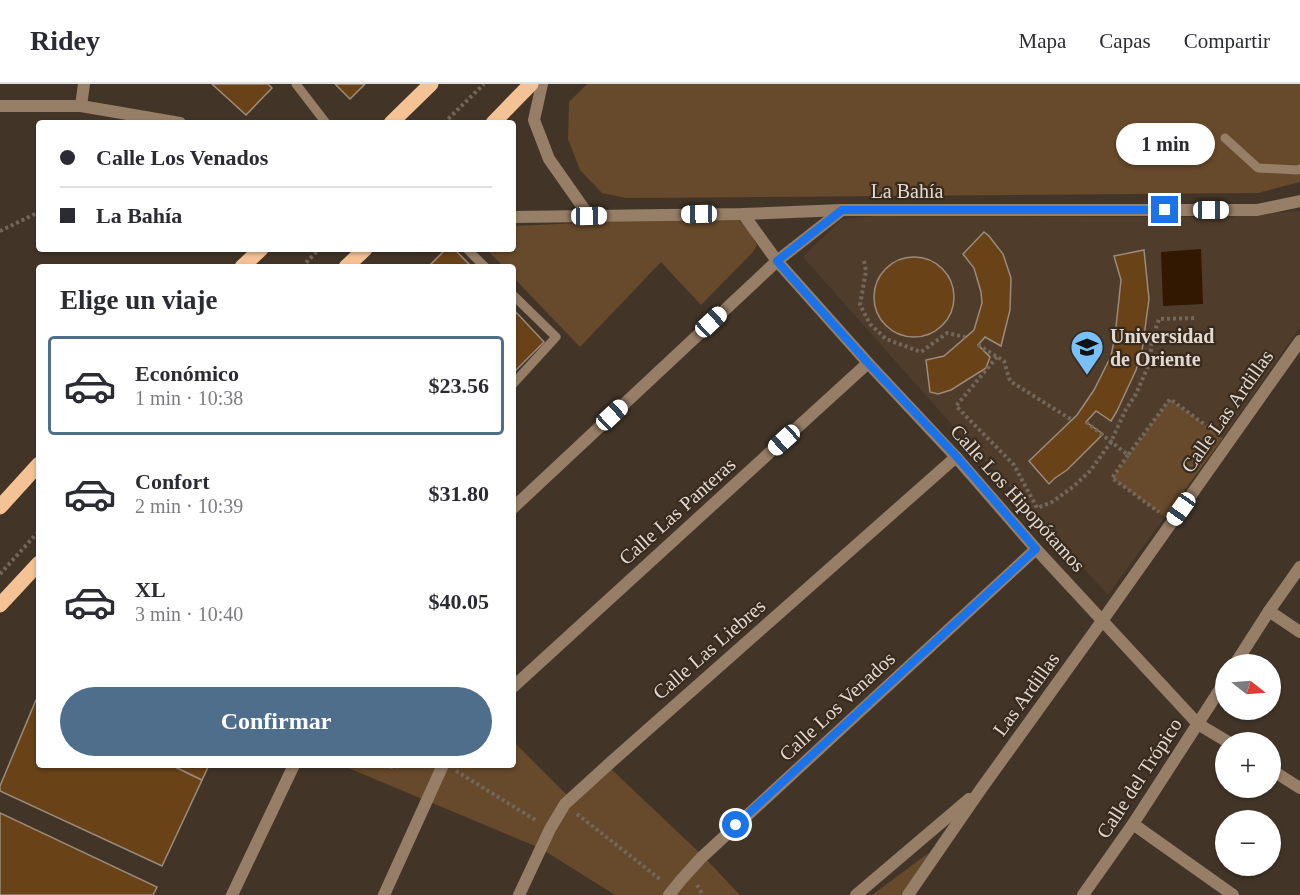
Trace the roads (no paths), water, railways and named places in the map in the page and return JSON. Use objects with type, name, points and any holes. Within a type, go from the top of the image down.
[{"type":"main road","points":[[394,120],[431,84]]},
{"type":"main road","points":[[496,120],[531,84]]},
{"type":"main road","points":[[245,264],[256,252]]},
{"type":"main road","points":[[349,264],[362,252]]},
{"type":"main road","points":[[0,507],[36,472]]},
{"type":"main road","points":[[0,605],[36,566]]},
{"type":"street","points":[[81,106],[84,84]]},
{"type":"street","points":[[542,84],[534,120],[549,159],[589,216]]},
{"type":"street","points":[[0,106],[81,106],[156,120]]},
{"type":"street","name":"La Bahía","points":[[516,217],[743,214],[842,210],[1257,210],[1300,201]]},
{"type":"street","points":[[516,505],[777,261],[842,210]]},
{"type":"street","name":"Calle Los Hipopótamos","points":[[743,214],[777,261],[868,363],[956,456],[1036,549],[1198,724],[1215,734]]},
{"type":"street","name":"Calle Las Ardillas","points":[[1102,621],[1300,341]]},
{"type":"street","name":"Calle Las Panteras","points":[[516,684],[868,363]]},
{"type":"street","name":"Calle Las Liebres","points":[[519,895],[550,829],[565,804],[956,456]]},
{"type":"street","name":"Calle Los Venados","points":[[671,892],[701,858],[1036,549]]},
{"type":"street","points":[[1241,654],[1300,567]]},
{"type":"street","points":[[1269,611],[1300,632]]},
{"type":"street","name":"Las Ardillas","points":[[908,895],[1102,621]]},
{"type":"street","name":"Calle del Trópico","points":[[1083,895],[1133,825],[1215,697]]},
{"type":"street","points":[[232,895],[293,768]]},
{"type":"street","points":[[384,895],[444,768]]},
{"type":"street","points":[[1281,776],[1300,788]]},
{"type":"street","name":"Las Ardillas","points":[[856,895],[981,789]]},
{"type":"street","points":[[1133,825],[1233,895]]},
{"type":"lane","points":[[296,84],[324,120]]},
{"type":"lane","points":[[1225,138],[1258,168],[1300,169]]},
{"type":"lane","points":[[470,252],[482,264]]},
{"type":"lane","points":[[516,298],[556,338],[516,381]]},
{"type":"place","name":"Universidad de Oriente","points":[[1087,376]]}]
